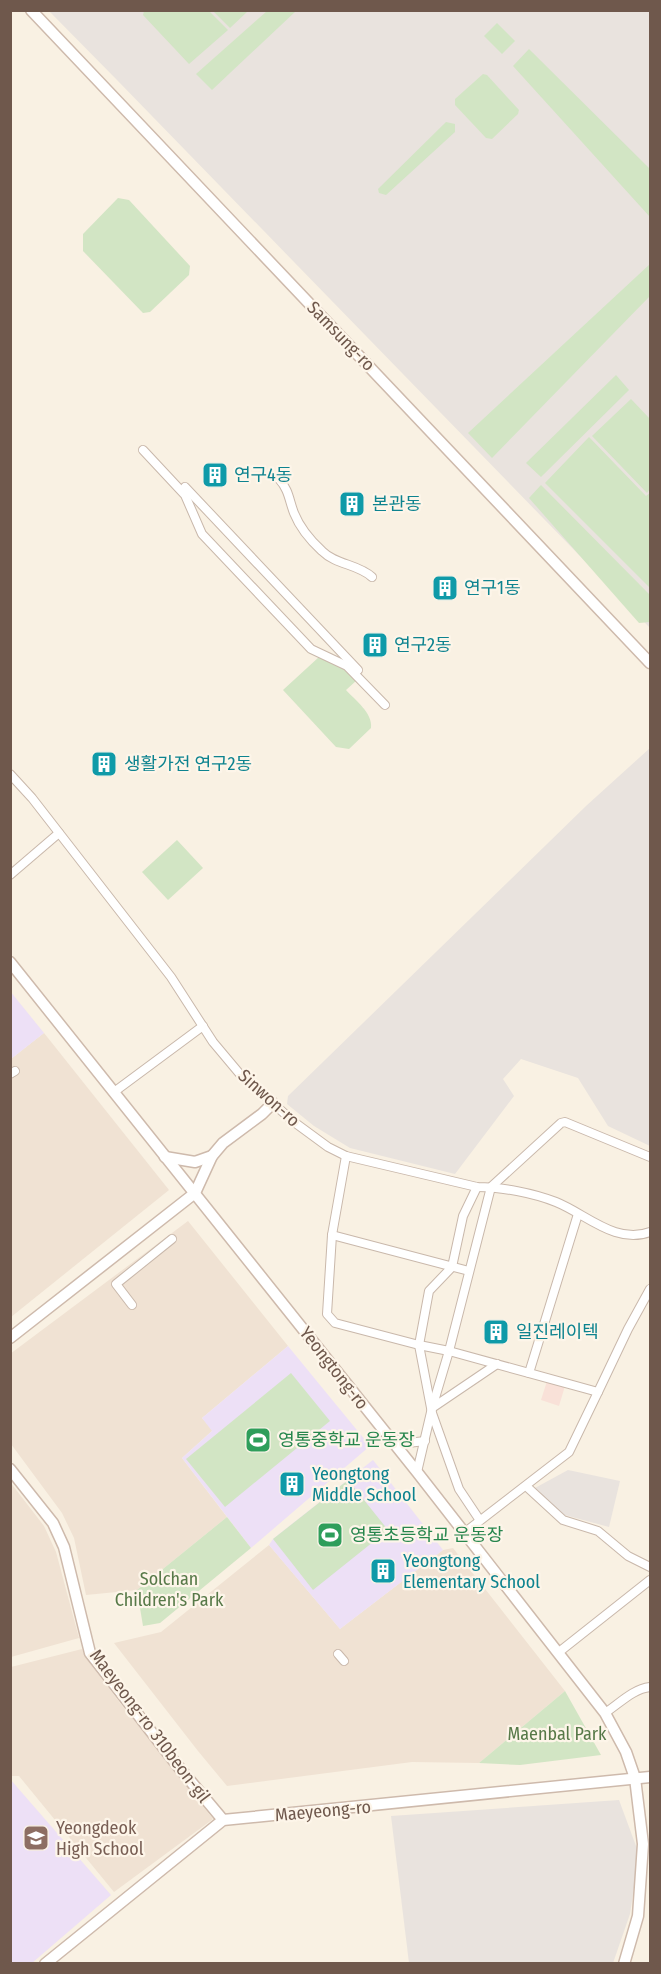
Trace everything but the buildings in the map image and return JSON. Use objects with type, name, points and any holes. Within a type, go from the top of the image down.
[{"type":"street","name":"Samsung-ro","points":[[31,10],[651,663]]},
{"type":"street","points":[[145,449],[386,703],[347,666],[311,649],[202,534],[185,495],[145,449]]},
{"type":"street","points":[[279,479],[287,489],[294,513],[305,534],[330,558],[366,571],[372,577]]},
{"type":"street","name":"Sinwon-ro","points":[[10,774],[171,977],[213,1042],[240,1073],[279,1110],[327,1147],[346,1156],[477,1187],[491,1187],[545,1198],[620,1234],[635,1236],[651,1232]]},
{"type":"street","points":[[10,875],[59,833]]},
{"type":"street","name":"Yeongtong-ro","points":[[10,962],[417,1472],[605,1713],[626,1752],[635,1778],[642,1844],[638,1916],[624,1964]]},
{"type":"street","points":[[114,1092],[203,1026]]},
{"type":"street","points":[[10,1338],[195,1193],[212,1156],[228,1138],[262,1114],[273,1103]]},
{"type":"street","points":[[417,1472],[491,1187],[565,1122],[651,1157]]},
{"type":"street","points":[[165,1157],[195,1162],[212,1156]]},
{"type":"street","points":[[346,1156],[332,1235],[327,1314],[330,1319],[335,1323],[449,1351],[598,1392]]},
{"type":"street","points":[[477,1187],[463,1216],[452,1267],[429,1291],[419,1345],[432,1411],[459,1488],[479,1519]]},
{"type":"street","points":[[529,1373],[578,1214]]},
{"type":"street","points":[[332,1235],[469,1271]]},
{"type":"street","points":[[132,1305],[116,1284],[172,1239]]},
{"type":"street","points":[[464,1533],[479,1519],[569,1452],[628,1329],[651,1289]]},
{"type":"street","points":[[432,1411],[497,1364]]},
{"type":"street","points":[[388,1437],[408,1443],[425,1442]]},
{"type":"street","name":"Maeyeong-ro 310beon-gil","points":[[10,1469],[53,1523],[64,1547],[90,1653],[223,1820]]},
{"type":"street","points":[[526,1486],[563,1520],[598,1531],[628,1556],[651,1567]]},
{"type":"street","points":[[559,1652],[651,1580]]},
{"type":"street","points":[[338,1654],[344,1661]]},
{"type":"street","points":[[605,1713],[628,1696],[651,1686]]},
{"type":"street","name":"Maeyeong-ro","points":[[223,1820],[651,1777]]},
{"type":"street","points":[[45,1964],[223,1820]]},
{"type":"shaded area","points":[[49,11],[650,11],[650,628],[117,80]]},
{"type":"shaded area","points":[[650,748],[650,1146],[608,1126],[578,1078],[521,1059],[503,1079],[514,1096],[455,1174],[350,1148],[314,1126],[287,1104],[288,1096],[586,806]]},
{"type":"shaded area","points":[[10,991],[44,1033],[11,1059],[10,1059]]},
{"type":"shaded area","points":[[44,1033],[169,1190],[11,1317],[11,1059]]},
{"type":"shaded area","points":[[188,1221],[288,1346],[202,1418],[213,1430],[182,1458],[227,1517],[137,1590],[86,1595],[74,1538],[62,1513],[11,1444],[10,1354]]},
{"type":"shaded area","points":[[288,1346],[370,1446],[251,1548],[182,1458],[212,1431],[202,1418]]},
{"type":"shaded area","points":[[547,1381],[565,1386],[559,1406],[541,1400]]},
{"type":"shaded area","points":[[373,1460],[443,1550],[340,1629],[269,1545],[273,1539]]},
{"type":"shaded area","points":[[568,1470],[620,1481],[609,1527],[561,1514],[535,1488]]},
{"type":"shaded area","points":[[10,1482],[44,1526],[56,1552],[79,1638],[11,1657]]},
{"type":"shaded area","points":[[269,1545],[340,1629],[443,1550],[453,1548],[565,1691],[479,1763],[412,1762],[227,1786],[114,1643],[161,1632]]},
{"type":"shaded area","points":[[82,1649],[85,1657],[120,1703],[213,1819],[114,1892],[19,1776],[11,1776],[11,1667]]},
{"type":"shaded area","name":"Yeongdeok High School","points":[[10,1779],[111,1895],[32,1963],[11,1963]]},
{"type":"shaded area","points":[[619,1800],[639,1854],[630,1914],[613,1963],[409,1963],[391,1816]]},
{"type":"green space","points":[[144,11],[209,11],[228,30],[189,64],[143,15]]},
{"type":"green space","points":[[213,11],[248,11],[230,28]]},
{"type":"green space","points":[[267,11],[296,11],[212,90],[196,74]]},
{"type":"green space","points":[[497,23],[515,41],[502,54],[484,36]]},
{"type":"green space","points":[[529,49],[650,169],[650,217],[513,66]]},
{"type":"green space","points":[[483,74],[487,75],[519,110],[518,114],[492,139],[486,138],[455,105],[455,99]]},
{"type":"green space","points":[[446,122],[455,124],[455,132],[386,195],[379,193],[378,189]]},
{"type":"green space","points":[[118,198],[129,200],[190,266],[189,275],[150,312],[143,313],[83,251],[83,234]]},
{"type":"green space","points":[[650,264],[650,296],[492,458],[468,433]]},
{"type":"green space","points":[[616,375],[629,390],[541,477],[526,463]]},
{"type":"green space","points":[[631,399],[650,419],[650,489],[647,493],[592,436]]},
{"type":"green space","points":[[589,437],[646,496],[650,493],[650,588],[545,483]]},
{"type":"green space","points":[[541,485],[650,595],[650,622],[639,623],[529,498]]},
{"type":"green space","points":[[319,657],[343,667],[357,680],[346,690],[363,707],[371,722],[371,728],[349,749],[336,747],[283,690]]},
{"type":"green space","points":[[177,840],[203,868],[168,900],[142,872]]},
{"type":"green space","name":"영통중학교 운동장","points":[[291,1373],[330,1421],[225,1507],[186,1459]]},
{"type":"green space","name":"영통초등학교 운동장","points":[[348,1480],[388,1530],[313,1590],[273,1539]]},
{"type":"green space","name":"Solchan Children's Park","points":[[227,1517],[251,1548],[160,1623],[143,1626],[137,1590]]},
{"type":"green space","name":"Maenbal Park","points":[[565,1691],[601,1755],[520,1765],[479,1763]]},
{"type":"place","name":"연구4동","points":[[215,475]]},
{"type":"place","name":"본관동","points":[[352,504]]},
{"type":"place","name":"연구1동","points":[[445,588]]},
{"type":"place","name":"연구2동","points":[[375,645]]},
{"type":"place","name":"생활가전 연구2동","points":[[104,764]]},
{"type":"place","name":"일진레이텍","points":[[496,1332]]},
{"type":"place","name":"영통중학교 운동장","points":[[258,1440]]},
{"type":"place","name":"Yeongtong Middle School","points":[[292,1484]]},
{"type":"place","name":"영통초등학교 운동장","points":[[330,1535]]},
{"type":"place","name":"Yeongtong Elementary School","points":[[383,1571]]},
{"type":"place","name":"Yeongdeok High School","points":[[36,1838]]}]
